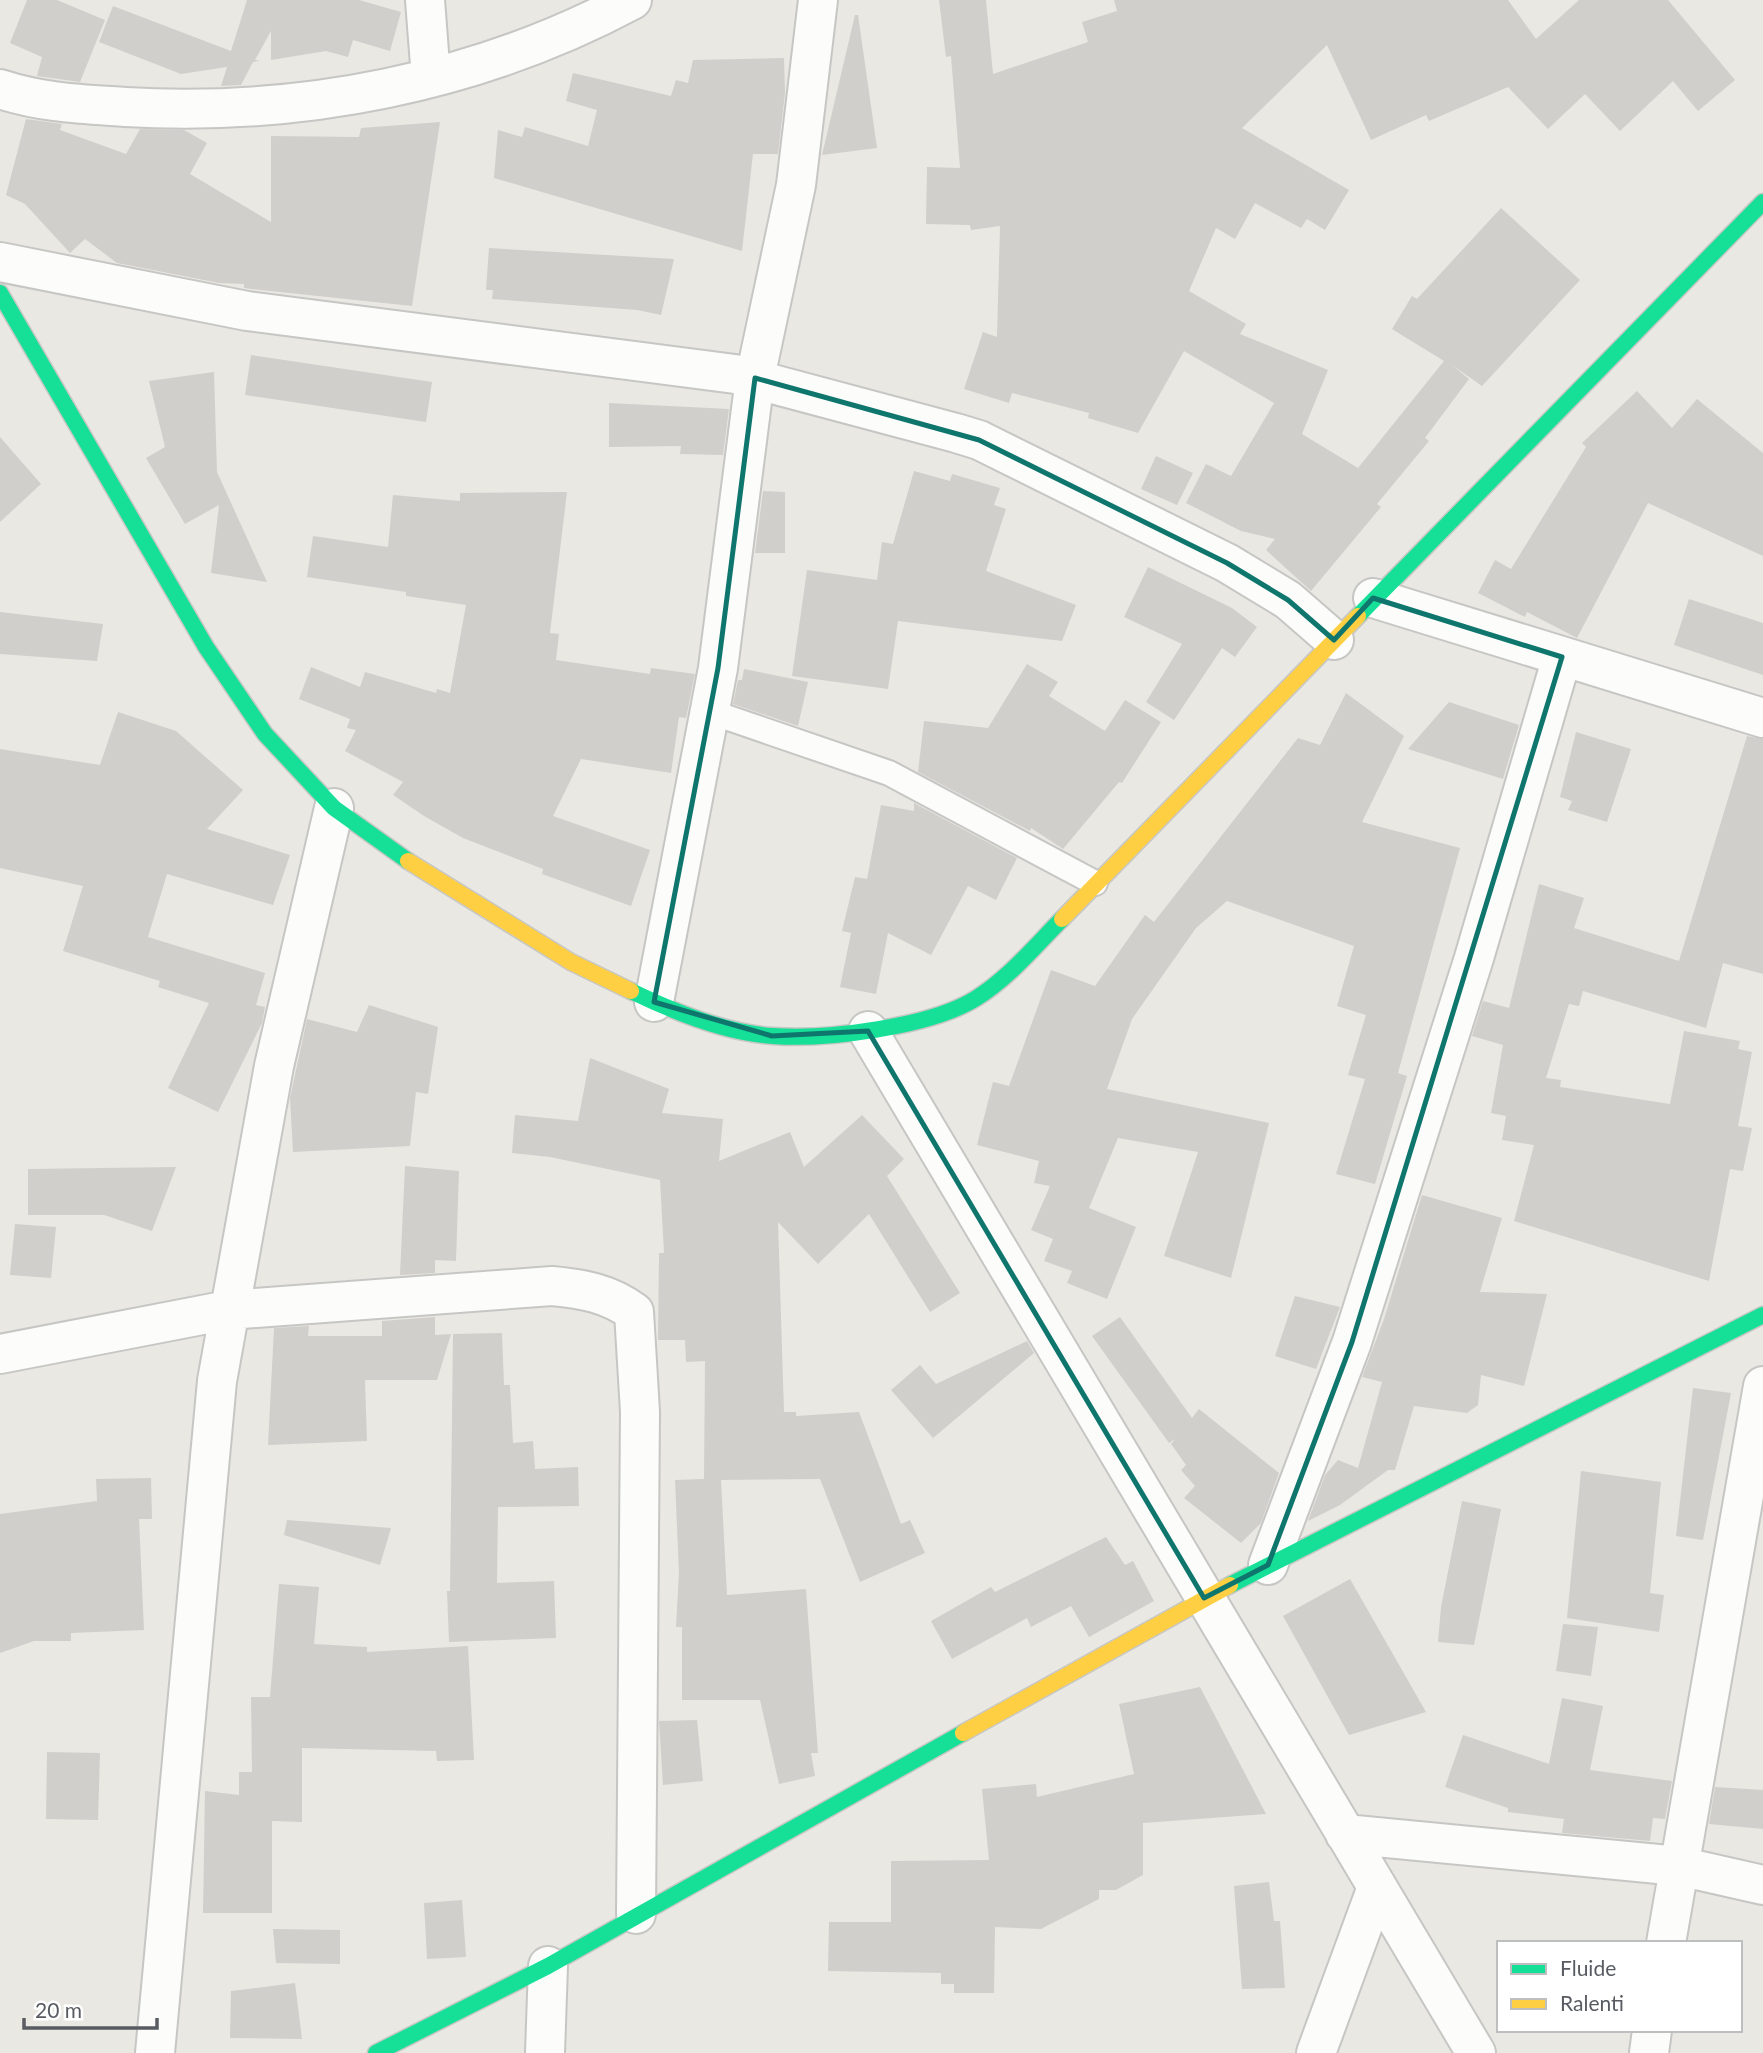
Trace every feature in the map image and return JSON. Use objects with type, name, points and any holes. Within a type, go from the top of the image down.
[{"type":"main road","points":[[0,293],[206,647],[265,734],[334,808],[499,919],[571,962],[654,1002],[726,1026],[772,1036],[868,1031],[930,1017],[975,999],[1023,959],[1763,202]]},
{"type":"main road","points":[[376,2053],[548,1966],[636,1914],[1204,1598],[1763,1315]]},
{"type":"street","points":[[425,0],[431,78]]},
{"type":"street","points":[[0,89],[38,101],[186,110],[308,104],[431,78],[512,54],[579,29],[632,0]]},
{"type":"street","points":[[654,1002],[711,712],[755,378],[796,185],[818,0]]},
{"type":"street","points":[[0,262],[247,311],[755,378],[979,440],[1227,563],[1287,600],[1334,640]]},
{"type":"street","points":[[1374,598],[1763,718]]},
{"type":"street","points":[[1268,1565],[1352,1342],[1474,958],[1562,657]]},
{"type":"street","points":[[155,2053],[217,1381],[274,1066],[334,808]]},
{"type":"street","points":[[868,1031],[1476,2053]]},
{"type":"street","points":[[0,1354],[228,1311],[552,1286],[588,1290],[616,1299],[634,1312],[640,1412],[636,1914]]},
{"type":"street","points":[[1666,1941],[1755,1478],[1763,1386]]},
{"type":"street","points":[[1345,1835],[1679,1866],[1763,1885]]},
{"type":"street","points":[[1316,2053],[1377,1887]]},
{"type":"street","points":[[545,2053],[548,1966]]},
{"type":"street","points":[[1649,2053],[1652,2032]]},
{"type":"lane","points":[[711,712],[889,773],[1095,883]]},
{"type":"highlighted area","points":[[755,378],[979,440],[1227,563],[1288,600],[1334,640],[1373,598],[1562,657],[1352,1342],[1268,1565],[1204,1598],[868,1031],[772,1036],[654,1002],[718,668]]},
{"type":"building","points":[[27,0],[57,0],[105,20],[80,82],[37,76],[42,57],[10,43]]},
{"type":"building","points":[[247,0],[359,0],[401,12],[390,51],[353,40],[348,57],[326,51],[271,60],[271,31],[255,60],[260,61],[253,62],[241,85],[221,86],[227,67],[181,74],[99,42],[113,6],[231,51]]},
{"type":"building","points":[[939,0],[986,0],[993,74],[1088,42],[1082,22],[1117,11],[1114,0],[1508,0],[1536,39],[1579,0],[1668,0],[1735,80],[1698,111],[1673,81],[1620,131],[1585,94],[1548,129],[1508,87],[1429,121],[1426,115],[1371,140],[1327,45],[1242,128],[1349,190],[1325,230],[1307,219],[1301,228],[1255,203],[1235,239],[1216,228],[1189,291],[1246,324],[1240,334],[1328,370],[1302,434],[1358,468],[1444,361],[1392,329],[1412,296],[1417,299],[1501,208],[1580,280],[1482,386],[1452,365],[1469,379],[1425,438],[1429,441],[1377,504],[1381,507],[1311,591],[1266,550],[1275,539],[1241,531],[1186,503],[1206,464],[1231,476],[1274,403],[1184,351],[1138,433],[1088,418],[1089,413],[1012,393],[1009,403],[964,389],[983,332],[997,337],[1000,226],[971,230],[970,225],[926,224],[927,167],[960,168],[951,56],[946,57]]},
{"type":"building","points":[[855,15],[858,15],[877,148],[822,155]]},
{"type":"building","points":[[784,58],[785,93],[778,154],[753,154],[742,251],[494,178],[498,130],[522,137],[525,127],[588,146],[597,110],[566,101],[573,73],[671,96],[676,80],[688,83],[693,60]]},
{"type":"building","points":[[26,119],[62,124],[60,130],[126,154],[140,129],[184,130],[207,143],[190,174],[271,222],[271,136],[359,137],[361,128],[440,122],[412,306],[244,288],[244,284],[219,283],[117,263],[85,239],[70,253],[25,204],[6,195]]},
{"type":"building","points":[[489,248],[674,259],[661,315],[637,310],[492,299],[493,290],[486,290]]},
{"type":"building","points":[[251,355],[432,382],[426,422],[245,395]]},
{"type":"building","points":[[214,372],[217,472],[267,582],[211,573],[219,505],[185,524],[146,458],[165,447],[149,381]]},
{"type":"building","points":[[1637,391],[1672,428],[1697,399],[1763,453],[1763,556],[1648,503],[1577,638],[1527,612],[1525,617],[1478,593],[1495,560],[1511,569],[1586,447],[1582,443]]},
{"type":"building","points":[[609,403],[729,409],[723,455],[680,454],[681,446],[609,447]]},
{"type":"building","points":[[0,437],[41,484],[0,522]]},
{"type":"building","points":[[1156,456],[1193,473],[1177,505],[1141,489]]},
{"type":"building","points":[[914,471],[950,481],[952,474],[1000,488],[994,505],[1006,509],[986,571],[1076,605],[1062,641],[898,621],[888,689],[792,676],[807,570],[877,580],[882,542],[893,544]]},
{"type":"building","points":[[763,491],[785,492],[785,553],[755,553]]},
{"type":"building","points":[[567,492],[550,633],[559,634],[556,660],[650,674],[651,668],[695,674],[686,718],[679,717],[671,773],[581,759],[553,816],[650,850],[631,906],[542,874],[543,869],[463,838],[424,816],[393,795],[403,782],[345,751],[356,730],[347,728],[350,719],[299,699],[311,667],[360,687],[365,672],[436,693],[437,689],[450,693],[466,605],[406,596],[406,592],[307,577],[313,536],[388,547],[393,495],[460,501],[460,493]]},
{"type":"building","points":[[1148,567],[1232,608],[1257,627],[1235,657],[1222,648],[1174,720],[1146,702],[1182,644],[1124,617]]},
{"type":"building","points":[[1689,599],[1763,623],[1763,675],[1674,645]]},
{"type":"building","points":[[0,612],[103,624],[97,661],[0,654]]},
{"type":"building","points":[[1027,664],[1058,682],[1049,696],[1105,731],[1125,700],[1161,722],[1122,783],[1119,782],[1063,849],[1031,828],[1030,831],[918,772],[924,721],[988,728]]},
{"type":"building","points":[[744,669],[808,682],[798,726],[733,704],[738,680],[742,680]]},
{"type":"building","points":[[1346,693],[1404,736],[1362,822],[1460,848],[1398,1073],[1407,1076],[1375,1184],[1336,1174],[1365,1079],[1348,1075],[1366,1015],[1337,1006],[1354,946],[1227,901],[1196,928],[1132,1019],[1107,1089],[1269,1123],[1231,1278],[1164,1256],[1198,1152],[1118,1138],[1089,1208],[1136,1227],[1107,1299],[1067,1283],[1072,1271],[1044,1261],[1053,1239],[1031,1230],[1050,1186],[1034,1183],[1039,1161],[977,1145],[993,1082],[1009,1086],[1051,970],[1095,986],[1145,915],[1154,922],[1298,738],[1320,745]]},
{"type":"building","points":[[1449,702],[1519,725],[1503,779],[1408,749]]},
{"type":"building","points":[[118,712],[176,731],[243,790],[207,829],[290,855],[273,905],[167,874],[148,937],[265,973],[256,1005],[265,1007],[262,1023],[218,1112],[168,1088],[209,1003],[158,987],[160,981],[63,951],[83,886],[0,868],[0,749],[100,765]]},
{"type":"building","points":[[1576,732],[1631,749],[1607,822],[1568,810],[1572,801],[1560,797]]},
{"type":"building","points":[[1747,736],[1763,739],[1763,974],[1723,963],[1706,1028],[1583,991],[1579,1006],[1569,1004],[1546,1078],[1561,1080],[1560,1087],[1670,1104],[1684,1031],[1740,1041],[1738,1049],[1752,1052],[1738,1126],[1752,1128],[1743,1171],[1730,1169],[1709,1281],[1514,1221],[1534,1145],[1502,1140],[1506,1116],[1491,1113],[1503,1045],[1472,1036],[1483,1001],[1509,1008],[1539,884],[1584,898],[1574,928],[1679,961]]},
{"type":"building","points":[[914,803],[1017,858],[996,900],[968,886],[931,955],[888,933],[876,994],[840,987],[851,933],[842,931],[855,877],[867,879],[881,805],[914,811]]},
{"type":"building","points":[[369,1005],[438,1027],[428,1094],[416,1092],[410,1146],[293,1152],[290,1098],[307,1019],[357,1032]]},
{"type":"building","points":[[590,1058],[669,1089],[662,1113],[723,1119],[719,1161],[790,1132],[804,1167],[862,1115],[904,1159],[887,1176],[960,1293],[930,1312],[869,1214],[818,1264],[778,1222],[784,1412],[796,1412],[796,1416],[859,1412],[901,1524],[910,1520],[925,1553],[860,1582],[820,1479],[721,1480],[727,1595],[806,1589],[818,1753],[811,1753],[815,1776],[779,1784],[760,1700],[682,1700],[682,1627],[676,1627],[679,1573],[675,1480],[704,1479],[705,1361],[686,1362],[685,1340],[658,1340],[659,1253],[664,1253],[660,1180],[550,1157],[512,1153],[515,1115],[578,1121]]},
{"type":"building","points":[[405,1166],[459,1171],[456,1261],[435,1260],[435,1273],[400,1275]]},
{"type":"building","points":[[176,1167],[152,1231],[104,1215],[28,1215],[28,1169]]},
{"type":"building","points":[[1422,1195],[1502,1218],[1480,1292],[1547,1294],[1524,1386],[1481,1375],[1478,1405],[1467,1413],[1414,1406],[1395,1470],[1388,1470],[1340,1505],[1308,1521],[1325,1475],[1338,1460],[1358,1468],[1382,1382],[1362,1377],[1384,1319]]},
{"type":"building","points":[[15,1224],[56,1227],[51,1278],[10,1275]]},
{"type":"building","points":[[1295,1296],[1340,1307],[1316,1369],[1275,1356]]},
{"type":"building","points":[[435,1317],[435,1335],[451,1334],[437,1380],[365,1380],[367,1441],[268,1445],[274,1328],[309,1326],[308,1336],[382,1336],[382,1321]]},
{"type":"building","points":[[1120,1317],[1192,1418],[1199,1409],[1279,1473],[1261,1523],[1241,1543],[1184,1498],[1195,1486],[1181,1470],[1186,1465],[1171,1444],[1175,1439],[1169,1443],[1092,1336]]},
{"type":"building","points":[[502,1333],[504,1385],[510,1385],[513,1443],[533,1441],[535,1469],[578,1467],[579,1506],[498,1507],[497,1583],[554,1581],[556,1638],[449,1642],[447,1591],[450,1591],[453,1334]]},
{"type":"building","points":[[1027,1341],[1034,1353],[933,1438],[891,1390],[920,1365],[936,1384]]},
{"type":"building","points":[[1693,1388],[1731,1393],[1703,1540],[1676,1536]]},
{"type":"building","points":[[1581,1471],[1661,1482],[1650,1593],[1664,1595],[1659,1632],[1567,1618]]},
{"type":"building","points":[[151,1478],[152,1519],[139,1519],[144,1630],[71,1633],[71,1641],[34,1641],[0,1653],[0,1514],[97,1501],[96,1479]]},
{"type":"building","points":[[1462,1501],[1501,1509],[1474,1645],[1438,1642],[1441,1607]]},
{"type":"building","points":[[287,1520],[391,1528],[380,1565],[284,1535]]},
{"type":"building","points":[[1106,1537],[1125,1565],[1133,1561],[1154,1601],[1089,1637],[1071,1606],[1031,1627],[1027,1618],[952,1659],[931,1621],[991,1587],[995,1592]]},
{"type":"building","points":[[1350,1579],[1426,1712],[1349,1735],[1283,1616]]},
{"type":"building","points":[[279,1584],[319,1587],[314,1644],[367,1647],[367,1652],[468,1646],[474,1760],[437,1761],[436,1751],[302,1748],[302,1822],[272,1821],[272,1913],[203,1913],[205,1791],[239,1795],[239,1772],[252,1772],[251,1697],[270,1697]]},
{"type":"building","points":[[1563,1624],[1598,1627],[1591,1676],[1556,1671]]},
{"type":"building","points":[[1200,1687],[1266,1814],[1143,1823],[1143,1875],[1116,1890],[1099,1890],[1099,1899],[1041,1929],[995,1927],[994,1993],[954,1993],[954,1984],[941,1984],[941,1973],[828,1971],[829,1922],[891,1922],[891,1861],[989,1860],[982,1789],[1036,1784],[1037,1797],[1134,1774],[1119,1704]]},
{"type":"building","points":[[1562,1698],[1603,1706],[1590,1770],[1672,1781],[1665,1819],[1653,1818],[1650,1841],[1562,1833],[1564,1819],[1508,1812],[1508,1808],[1445,1787],[1463,1735],[1549,1764]]},
{"type":"building","points":[[697,1720],[703,1781],[663,1785],[659,1721]]},
{"type":"building","points":[[47,1752],[100,1753],[98,1820],[46,1819]]},
{"type":"building","points":[[1715,1787],[1763,1790],[1763,1829],[1709,1824]]},
{"type":"building","points":[[1269,1882],[1274,1921],[1280,1921],[1285,1988],[1242,1989],[1234,1886]]},
{"type":"building","points":[[462,1900],[466,1957],[427,1959],[424,1903]]},
{"type":"building","points":[[273,1929],[340,1930],[340,1964],[276,1963]]},
{"type":"building","points":[[295,1983],[302,2039],[230,2038],[231,1991]]},
{"type":"traffic: fast","points":[[1358,616],[1763,202]]},
{"type":"traffic: fast","points":[[0,293],[206,647],[265,734],[334,808],[408,861]]},
{"type":"traffic: fast","points":[[631,991],[700,1020],[755,1034],[795,1037],[877,1030],[931,1017],[975,999],[1010,972],[1062,919]]},
{"type":"traffic: fast","points":[[1230,1585],[1763,1315]]},
{"type":"traffic: fast","points":[[376,2053],[548,1966],[963,1733]]},
{"type":"traffic: slow","points":[[1062,919],[1358,616]]},
{"type":"traffic: slow","points":[[408,861],[571,962],[631,991]]},
{"type":"traffic: slow","points":[[963,1733],[1230,1585]]}]
